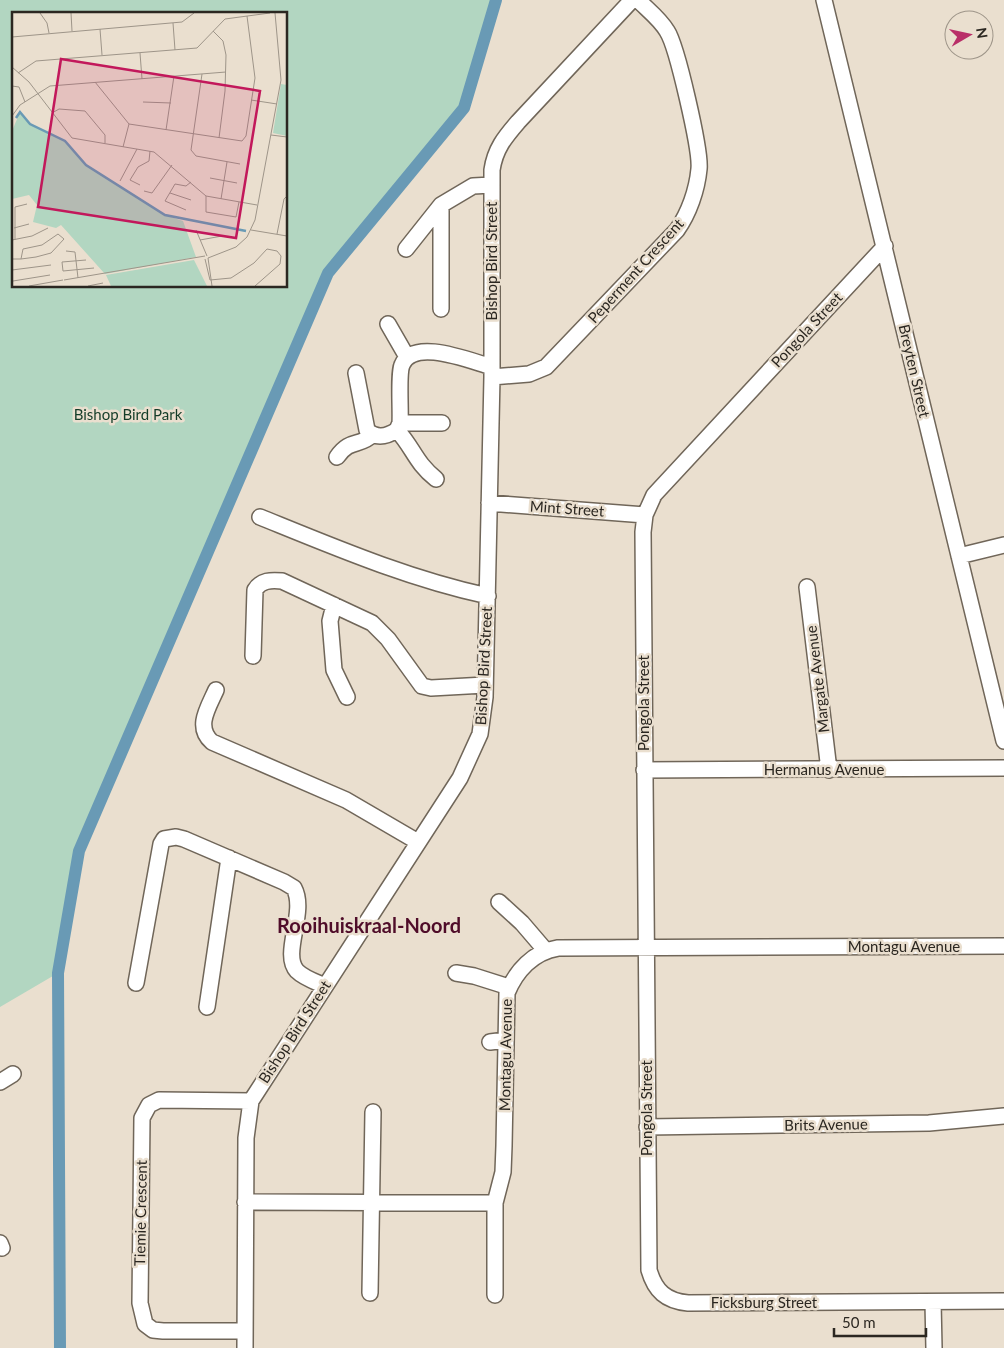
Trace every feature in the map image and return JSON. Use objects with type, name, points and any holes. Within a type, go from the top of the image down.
[{"type":"street","name":"Bishop Bird Street","points":[[245,1348],[245,1202],[247,1124],[251,1101],[460,778],[480,734],[484,714],[488,596],[492,372],[492,185],[494,155],[502,140],[632,0]]},
{"type":"street","name":"Peperment Crescent","points":[[492,372],[529,374],[546,367],[677,230],[688,210],[699,168],[699,155],[695,136],[672,40],[661,22],[638,0]]},
{"type":"street","name":"Breyten Street","points":[[824,0],[1004,741]]},
{"type":"street","points":[[406,249],[441,205],[473,186],[492,185]]},
{"type":"street","points":[[441,205],[441,308]]},
{"type":"street","name":"Pongola Street","points":[[648,1252],[643,532],[645,515],[659,489],[885,246]]},
{"type":"street","points":[[388,324],[407,357]]},
{"type":"street","points":[[436,479],[418,463],[399,427],[401,366],[407,357],[414,353],[434,352],[492,372]]},
{"type":"street","points":[[356,373],[366,430],[372,435],[385,435],[399,427],[442,422]]},
{"type":"street","points":[[336,457],[347,444],[368,439],[372,435]]},
{"type":"street","name":"Mint Street","points":[[489,503],[645,515]]},
{"type":"street","points":[[260,518],[347,552],[444,585],[488,596]]},
{"type":"street","points":[[959,556],[1004,545]]},
{"type":"street","points":[[253,656],[253,597],[261,584],[273,580],[282,581],[378,628],[422,686],[431,688],[485,685]]},
{"type":"street","name":"Margate Avenue","points":[[807,587],[829,770]]},
{"type":"street","points":[[334,605],[330,621],[334,670],[347,697]]},
{"type":"street","points":[[216,690],[202,722],[205,736],[212,742],[353,803],[418,842]]},
{"type":"street","name":"Hermanus Avenue","points":[[644,770],[1004,768]]},
{"type":"street","points":[[136,983],[161,844],[164,839],[176,837],[229,858],[294,888],[299,903],[292,962],[299,974],[325,986]]},
{"type":"street","points":[[207,1007],[229,858]]},
{"type":"street","points":[[499,902],[522,923],[546,951]]},
{"type":"street","name":"Montagu Avenue","points":[[495,1295],[495,1203],[503,1172],[506,993],[523,967],[546,951],[558,948],[646,950],[1004,946]]},
{"type":"street","points":[[456,973],[474,976],[509,987]]},
{"type":"street","points":[[490,1042],[506,1040]]},
{"type":"street","name":"Tiemie Crescent","points":[[245,1331],[163,1331],[153,1330],[145,1324],[140,1303],[142,1118],[150,1105],[159,1100],[251,1101]]},
{"type":"street","points":[[370,1293],[372,1112]]},
{"type":"street","name":"Brits Avenue","points":[[647,1127],[929,1123],[1004,1116]]},
{"type":"street","points":[[245,1202],[495,1203]]},
{"type":"street","name":"Ficksburg Street","points":[[648,1252],[652,1282],[664,1296],[674,1302],[1004,1301]]},
{"type":"street","points":[[934,1302],[934,1348]]},
{"type":"green space","name":"Bishop Bird Park","points":[[0,0],[496,0],[464,108],[328,273],[79,851],[58,973],[0,1007]]},
{"type":"waterway","points":[[60,1348],[58,973],[79,851],[328,273],[464,108],[496,0]]},
{"type":"district","name":"Rooihuiskraal-Noord","points":[[369,926]]}]
